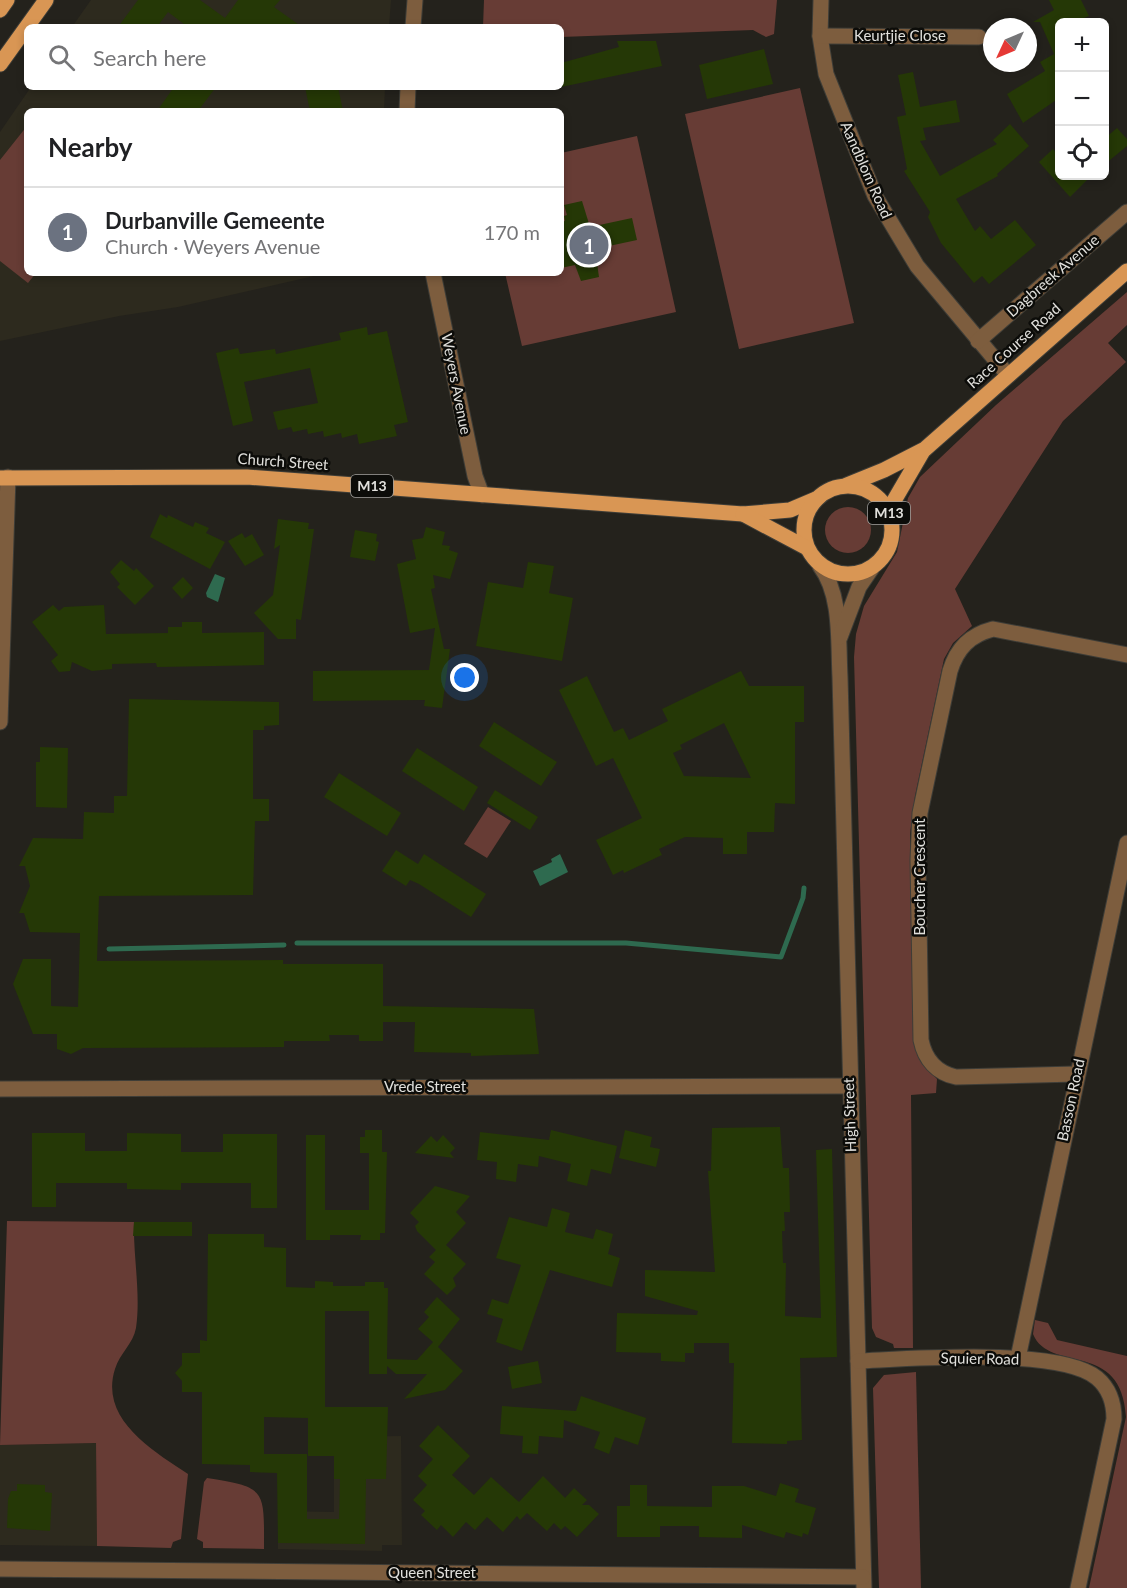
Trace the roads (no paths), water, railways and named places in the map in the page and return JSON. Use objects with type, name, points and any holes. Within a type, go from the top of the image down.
[{"type":"main road","points":[[0,10],[7,0]]},
{"type":"main road","points":[[29,24],[46,0]]},
{"type":"main road","points":[[0,64],[24,31]]},
{"type":"main road","name":"Race Course Road","points":[[816,499],[830,489],[847,486],[884,470],[925,448],[1127,271]]},
{"type":"main road","name":"Race Course Road","points":[[888,511],[925,448]]},
{"type":"main road","name":"Church Street","points":[[4,478],[247,477],[743,514],[790,510],[816,499]]},
{"type":"main road","name":"M13","points":[[847,486],[870,491],[888,511],[892,529],[891,543],[884,557],[872,568]]},
{"type":"main road","points":[[807,548],[803,535],[804,522],[808,510],[816,499]]},
{"type":"main road","name":"Church Street","points":[[743,514],[807,548]]},
{"type":"main road","name":"M13","points":[[807,548],[820,566]]},
{"type":"main road","points":[[820,566],[846,575],[872,568]]},
{"type":"street","points":[[413,24],[415,0]]},
{"type":"street","name":"Aandblom Road","points":[[820,0],[820,36],[826,74],[875,196],[917,266],[1008,375]]},
{"type":"street","name":"Keurtjie Close","points":[[820,36],[979,37]]},
{"type":"street","points":[[407,108],[408,90]]},
{"type":"street","name":"Dagbreek Avenue","points":[[978,340],[1127,212]]},
{"type":"street","name":"Weyers Avenue","points":[[434,276],[475,476],[482,495]]},
{"type":"street","points":[[0,722],[4,478]]},
{"type":"street","name":"High Street","points":[[820,566],[831,588],[838,643],[863,1583]]},
{"type":"street","name":"High Street","points":[[838,643],[859,587],[872,568]]},
{"type":"street","name":"Boucher Crescent","points":[[1076,1074],[956,1077],[942,1072],[928,1060],[921,1040],[918,860],[920,813],[950,671],[958,651],[974,636],[993,629],[1127,656]]},
{"type":"street","name":"Basson Road","points":[[1018,1358],[1076,1074],[1127,843]]},
{"type":"street","name":"Vrede Street","points":[[0,1089],[850,1086]]},
{"type":"street","name":"Squier Road","points":[[858,1360],[1018,1358],[1083,1370],[1105,1386],[1114,1408],[1114,1419],[1078,1588]]},
{"type":"street","name":"Queen Street","points":[[0,1569],[542,1581],[863,1583]]},
{"type":"waterway","points":[[297,943],[626,943],[781,957],[803,898],[804,888]]},
{"type":"waterway","points":[[109,949],[284,945]]},
{"type":"place","name":"Durbanville Gemeente","points":[[589,245]]}]
